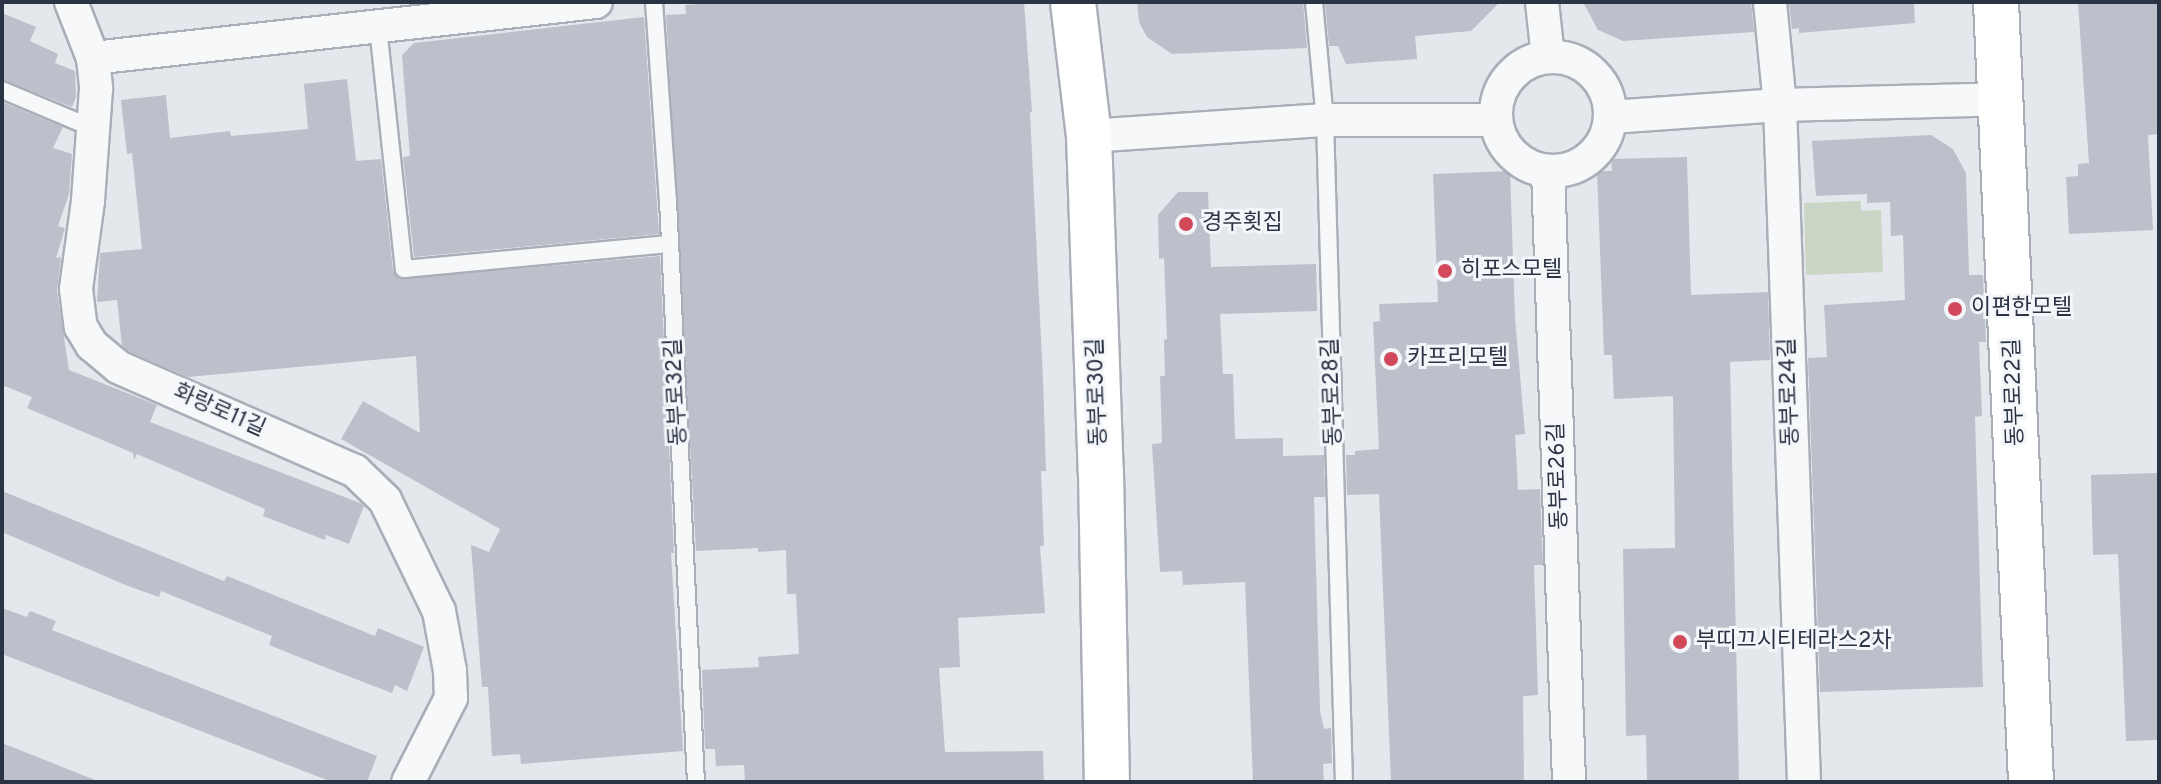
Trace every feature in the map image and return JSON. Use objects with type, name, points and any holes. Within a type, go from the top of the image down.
[{"type":"main road","name":"동부로30길","points":[[1073,2],[1089,136],[1101,473],[1107,782]]},
{"type":"main road","name":"동부로22길","points":[[1996,2],[2031,782]]},
{"type":"street","name":"화랑로11길","points":[[71,2],[93,58],[95,129],[76,289],[81,327],[92,345],[118,367],[355,471],[385,500],[439,611],[446,642],[451,698],[408,782]]},
{"type":"street","points":[[93,58],[596,2]]},
{"type":"street","points":[[1542,2],[1548,57]]},
{"type":"street","name":"동부로24길","points":[[1770,2],[1780,105],[1804,782]]},
{"type":"street","points":[[1548,57],[1577,62],[1592,71],[1603,84],[1611,117],[1598,151],[1567,170],[1548,171],[1529,166],[1513,155],[1501,139],[1496,103],[1513,73],[1527,62],[1548,57]]},
{"type":"street","points":[[1611,117],[1780,105],[2002,99]]},
{"type":"street","points":[[1089,136],[1325,120],[1496,120]]},
{"type":"street","name":"동부로26길","points":[[1548,171],[1569,782]]},
{"type":"lane","name":"동부로32길","points":[[654,2],[696,782]]},
{"type":"lane","name":"동부로28길","points":[[1314,2],[1325,120],[1344,782]]},
{"type":"lane","points":[[378,27],[404,269],[669,244]]},
{"type":"lane","points":[[2,90],[95,129]]},
{"type":"green space","points":[[1861,201],[1861,211],[1881,210],[1883,272],[1806,275],[1804,203]]},
{"type":"building","points":[[731,2],[1024,2],[1032,112],[1043,381],[1046,471],[1041,471],[1044,546],[1040,546],[1045,613],[958,618],[960,667],[939,668],[945,752],[1043,751],[1044,782],[745,782],[744,765],[716,766],[715,749],[705,749],[702,670],[759,667],[758,657],[799,654],[796,594],[787,594],[786,550],[696,551],[666,15],[686,14],[685,5]]},
{"type":"building","points":[[1137,2],[1303,2],[1307,48],[1172,54],[1147,37],[1139,22]]},
{"type":"building","points":[[1325,2],[1500,2],[1471,31],[1415,36],[1417,59],[1346,64],[1338,46],[1329,46]]},
{"type":"building","points":[[1583,2],[1751,2],[1754,32],[1623,41],[1598,30]]},
{"type":"building","points":[[1789,2],[1914,2],[1915,23],[1799,33],[1799,28],[1792,29]]},
{"type":"building","points":[[2078,2],[2159,2],[2159,134],[2148,135],[2153,230],[2069,234],[2066,177],[2078,176],[2078,164],[2089,163]]},
{"type":"building","points":[[2,13],[36,27],[30,41],[58,54],[55,63],[75,71],[76,97],[72,107],[2,79]]},
{"type":"building","points":[[644,17],[659,234],[414,257],[403,157],[410,156],[402,55],[414,43]]},
{"type":"building","points":[[347,79],[356,161],[381,159],[393,270],[399,279],[660,256],[674,553],[671,553],[683,751],[521,764],[520,754],[492,756],[488,687],[482,687],[471,545],[489,552],[500,529],[341,439],[363,401],[420,433],[416,356],[188,377],[128,351],[122,345],[117,300],[97,302],[100,253],[142,249],[132,153],[127,154],[121,100],[166,95],[170,138],[230,131],[231,136],[308,129],[304,84]]},
{"type":"building","points":[[2,102],[63,127],[53,148],[72,154],[69,194],[58,226],[65,228],[56,258],[61,257],[57,291],[69,370],[157,405],[150,422],[360,503],[364,506],[349,544],[326,535],[325,540],[263,516],[265,509],[137,454],[134,460],[133,453],[27,408],[32,397],[2,385]]},
{"type":"building","points":[[1931,135],[1953,149],[1966,173],[1969,275],[1983,275],[1986,342],[1979,342],[1982,416],[1975,417],[1983,687],[1820,692],[1808,358],[1827,357],[1824,305],[1905,300],[1903,235],[1891,236],[1890,202],[1867,203],[1867,194],[1816,196],[1812,141]]},
{"type":"building","points":[[1687,157],[1691,295],[1768,292],[1770,360],[1730,362],[1739,782],[1647,782],[1646,735],[1626,736],[1623,549],[1675,548],[1673,396],[1614,399],[1612,355],[1604,355],[1597,171],[1612,171],[1611,159]]},
{"type":"building","points":[[1510,171],[1515,317],[1525,434],[1515,435],[1518,490],[1540,489],[1543,565],[1534,565],[1538,695],[1523,696],[1524,782],[1391,782],[1379,494],[1347,495],[1346,455],[1379,449],[1373,322],[1380,321],[1379,304],[1438,302],[1433,174]]},
{"type":"building","points":[[1178,192],[1208,192],[1211,267],[1316,264],[1317,311],[1220,314],[1223,374],[1233,374],[1235,439],[1283,438],[1283,456],[1324,455],[1325,497],[1314,497],[1320,711],[1324,729],[1331,728],[1332,763],[1323,764],[1324,782],[1253,782],[1245,582],[1183,585],[1182,571],[1160,572],[1152,444],[1162,443],[1160,376],[1165,376],[1164,340],[1167,339],[1164,258],[1159,259],[1158,215]]},
{"type":"building","points":[[2159,473],[2159,740],[2126,741],[2118,554],[2093,555],[2091,475]]},
{"type":"building","points":[[2,491],[224,581],[227,576],[375,636],[378,628],[424,647],[407,691],[395,685],[392,693],[319,665],[269,645],[272,636],[161,591],[159,597],[128,586],[2,532]]},
{"type":"building","points":[[2,608],[27,617],[30,611],[56,621],[52,630],[377,756],[367,782],[332,782],[2,654]]},
{"type":"building","points":[[2,743],[95,780],[95,782],[2,782]]},
{"type":"place","name":"경주횟집","points":[[1186,224]]},
{"type":"place","name":"히포스모텔","points":[[1445,271]]},
{"type":"place","name":"이편한모텔","points":[[1955,309]]},
{"type":"place","name":"카프리모텔","points":[[1391,359]]},
{"type":"place","name":"부띠끄시티테라스2차","points":[[1680,642]]}]
